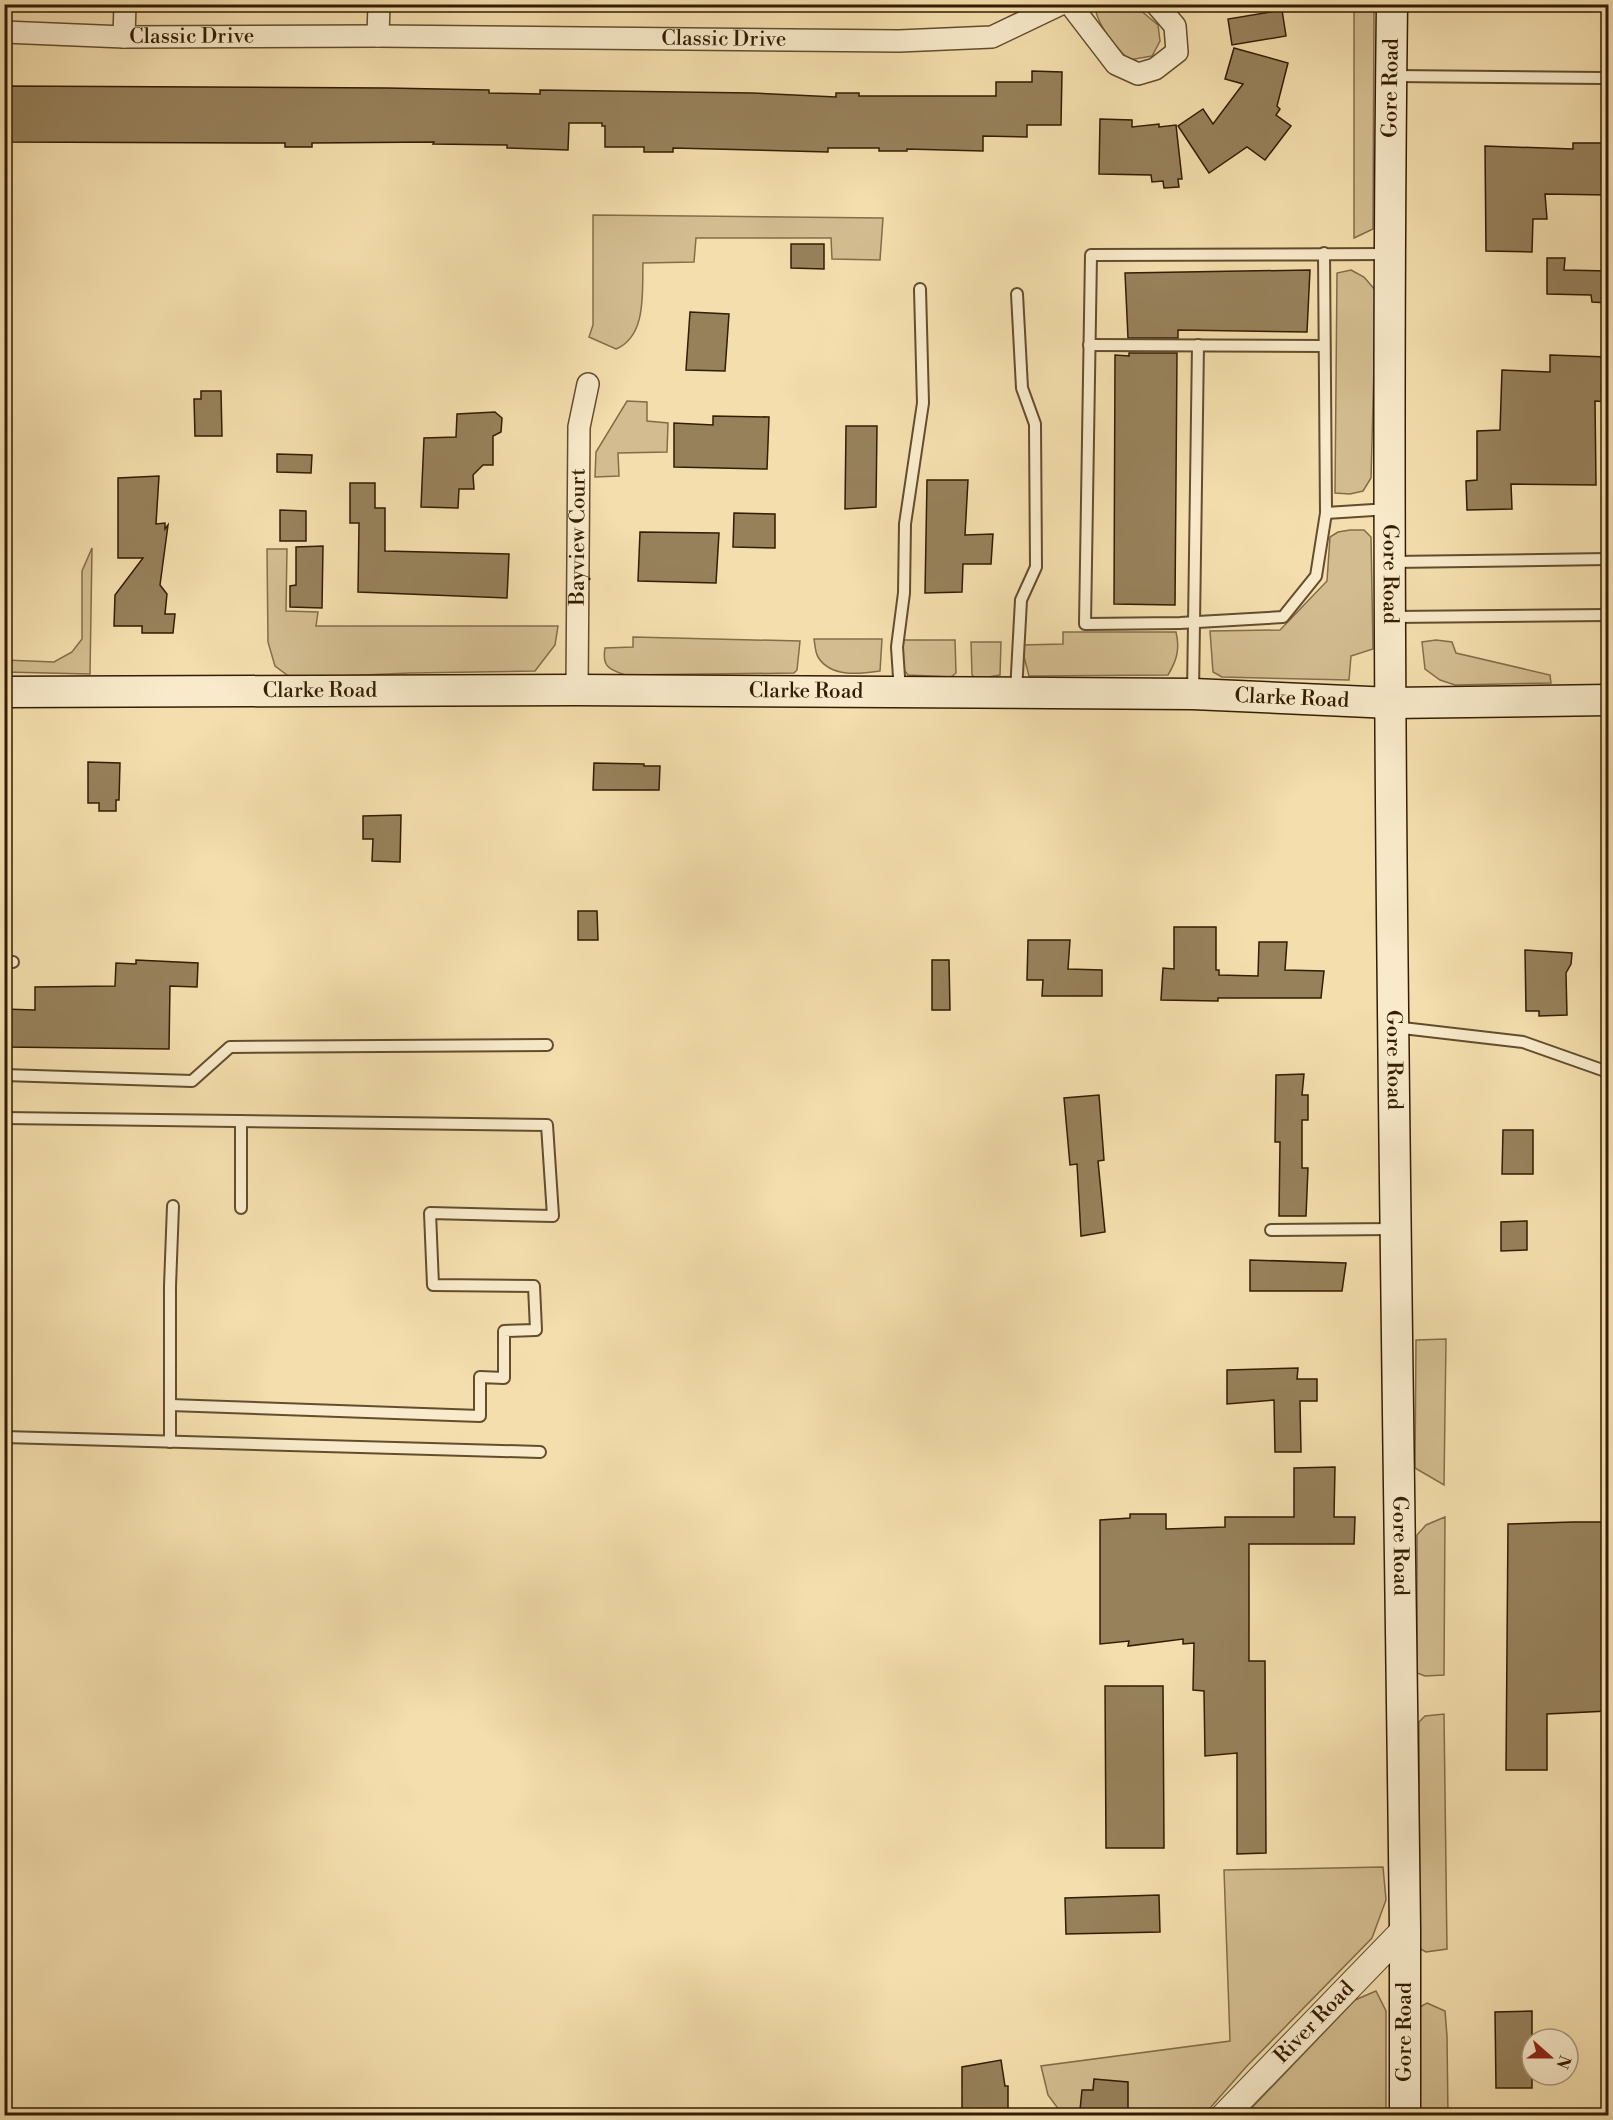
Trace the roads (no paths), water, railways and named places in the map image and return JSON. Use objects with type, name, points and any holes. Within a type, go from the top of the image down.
[{"type":"main road","name":"Gore Road","points":[[1392,4],[1389,618],[1405,1929],[1405,2115]]},
{"type":"main road","name":"Clarke Road","points":[[4,692],[577,690],[1193,694],[1391,703],[1608,700]]},
{"type":"street","points":[[124,37],[125,4]]},
{"type":"street","points":[[378,36],[379,4]]},
{"type":"street","name":"Classic Drive","points":[[4,32],[124,37],[378,36],[899,42],[992,37],[1061,4]]},
{"type":"street","points":[[1070,4],[1116,64],[1138,74],[1155,69],[1177,52],[1175,26],[1156,4]]},
{"type":"street","name":"Bayview Court","points":[[577,690],[579,427],[588,384]]},
{"type":"street","name":"River Road","points":[[1224,2115],[1405,1929]]},
{"type":"lane","points":[[1391,76],[1602,78]]},
{"type":"lane","points":[[1323,253],[1326,513],[1316,576],[1283,617],[1193,622],[1085,624],[1091,255],[1323,253],[1389,254]]},
{"type":"lane","points":[[900,692],[897,647],[904,593],[905,524],[923,403],[920,289]]},
{"type":"lane","points":[[1016,693],[1021,600],[1036,567],[1035,424],[1022,388],[1017,294]]},
{"type":"lane","points":[[1089,345],[1324,346]]},
{"type":"lane","points":[[1193,694],[1198,345]]},
{"type":"lane","points":[[1326,513],[1389,509]]},
{"type":"lane","points":[[1389,562],[1608,559]]},
{"type":"lane","points":[[1389,618],[1608,615]]},
{"type":"lane","points":[[1394,1027],[1523,1042],[1608,1072]]},
{"type":"lane","points":[[4,1076],[192,1081],[231,1047],[547,1044]]},
{"type":"lane","points":[[4,1118],[547,1125],[553,1216],[430,1213],[433,1285],[534,1286],[536,1330],[504,1331],[504,1378],[480,1377],[480,1416],[170,1405]]},
{"type":"lane","points":[[241,1121],[241,1208]]},
{"type":"lane","points":[[170,1442],[170,1286],[173,1206]]},
{"type":"lane","points":[[1271,1230],[1396,1229]]},
{"type":"lane","points":[[4,1437],[540,1452]]}]
